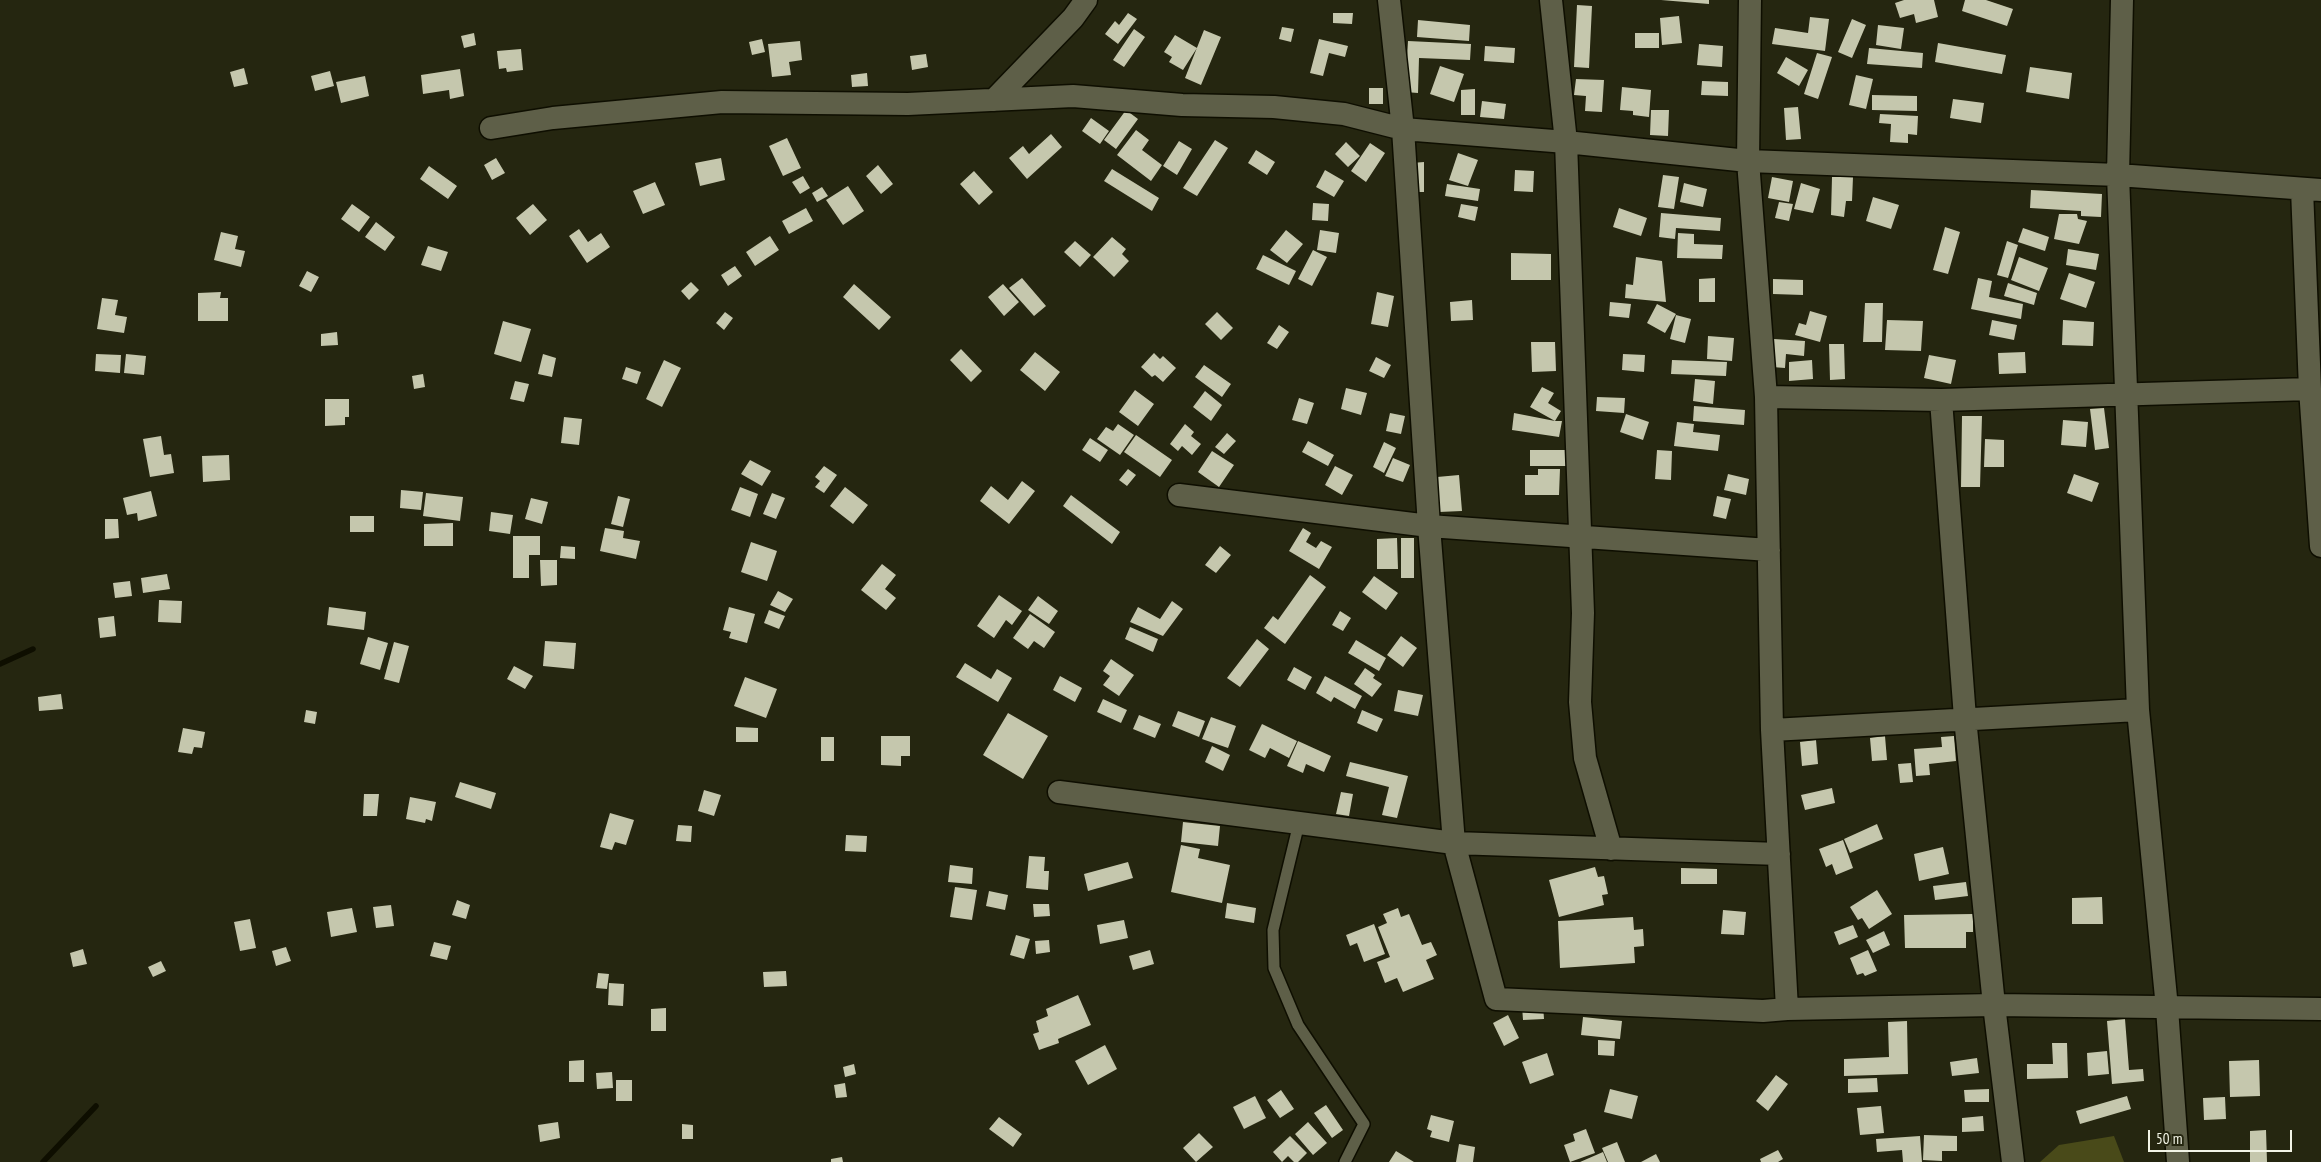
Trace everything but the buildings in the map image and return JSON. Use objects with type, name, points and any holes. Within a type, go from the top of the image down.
[{"type":"street","points":[[994,100],[1073,18],[1086,0]]},
{"type":"street","points":[[1389,0],[1402,129],[1429,526],[1454,843],[1496,999],[1763,1011],[1994,1005],[2321,1009]]},
{"type":"street","points":[[1551,0],[1566,142],[1583,614],[1580,702],[1585,758],[1611,849]]},
{"type":"street","points":[[1750,0],[1748,161],[1766,397],[1772,730],[1787,1009]]},
{"type":"street","points":[[2122,0],[2118,175],[2138,710],[2167,1008],[2178,1162]]},
{"type":"street","points":[[491,128],[553,118],[722,102],[908,104],[1073,96],[1182,105],[1274,107],[1344,114],[1402,129],[1566,142],[1748,161],[2118,175],[2312,190],[2310,389],[2321,546]]},
{"type":"street","points":[[1766,397],[1941,400],[2310,389]]},
{"type":"street","points":[[1941,400],[1965,718],[1994,1005],[2013,1162]]},
{"type":"street","points":[[1179,495],[1429,526],[1769,550]]},
{"type":"street","points":[[1772,730],[2138,710]]},
{"type":"street","points":[[1059,792],[1454,843],[1778,854]]},
{"type":"lane","points":[[1299,823],[1273,930],[1274,968],[1298,1025],[1364,1124],[1346,1162]]},
{"type":"shaded area","points":[[2114,1136],[2124,1162],[2040,1162],[2059,1145]]},
{"type":"waterway","points":[[0,664],[33,649]]},
{"type":"waterway","points":[[43,1162],[96,1106]]}]
